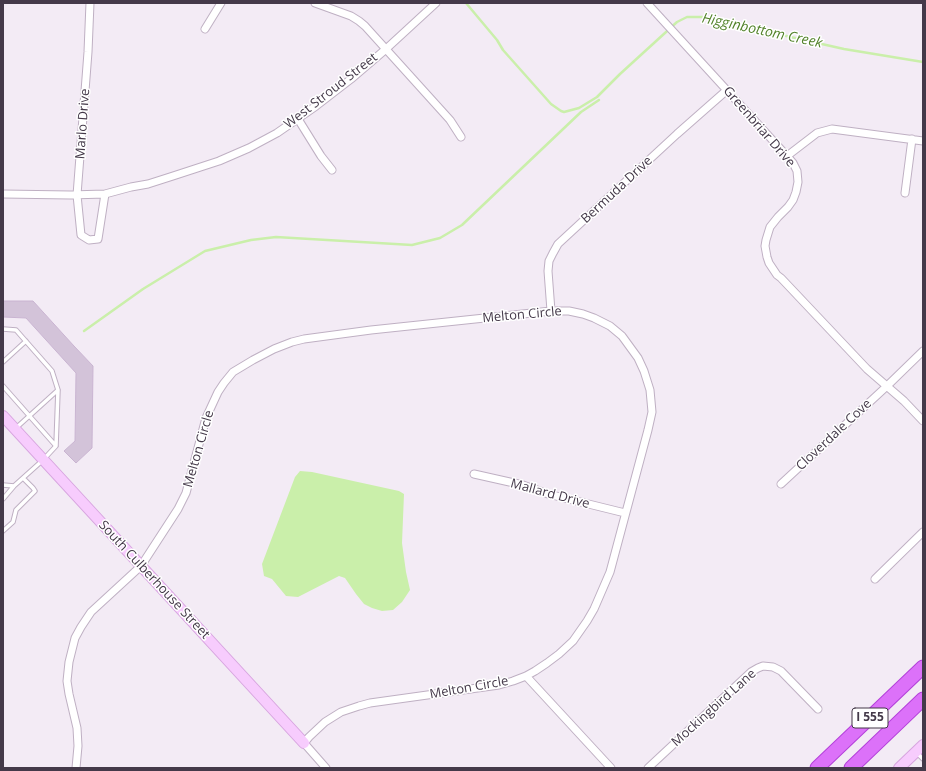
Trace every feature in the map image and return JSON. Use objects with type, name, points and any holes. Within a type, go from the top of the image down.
[{"type":"highway","name":"I 555","points":[[817,768],[923,667]]},
{"type":"highway","name":"I 555","points":[[851,768],[923,700]]},
{"type":"street","name":"Marlo Drive","points":[[90,3],[88,52],[77,195],[81,235],[89,240],[98,239],[105,194]]},
{"type":"street","points":[[205,29],[221,3]]},
{"type":"street","points":[[315,3],[346,14],[358,21],[368,30],[450,120],[461,137]]},
{"type":"street","name":"West Stroud Street","points":[[3,194],[105,194],[167,178],[219,161],[249,148],[277,133],[298,119],[351,79],[436,3]]},
{"type":"street","name":"Greenbriar Drive","points":[[647,3],[787,156],[797,171],[798,182],[793,200],[770,227],[767,234],[765,246],[769,263],[777,275],[867,369],[904,400],[923,421]]},
{"type":"street","name":"Bermuda Drive","points":[[551,311],[548,271],[549,261],[558,244],[727,90]]},
{"type":"street","points":[[298,119],[321,156],[332,170]]},
{"type":"street","points":[[787,156],[817,133],[832,129],[923,141]]},
{"type":"street","points":[[904,193],[912,139]]},
{"type":"street","name":"Melton Circle","points":[[76,768],[78,746],[77,728],[67,681],[71,650],[75,638],[92,612],[141,566],[178,509],[186,493],[208,412],[218,392],[233,372],[274,348],[292,342],[371,330],[551,311],[569,311],[584,314],[610,326],[620,334],[638,358],[650,390],[652,412],[610,572],[587,622],[573,641],[559,654],[548,663],[526,676],[499,685],[370,703],[359,706],[341,712],[325,722],[304,743]]},
{"type":"street","name":"Cloverdale Cove","points":[[781,484],[923,351]]},
{"type":"street","name":"South Culberhouse Street","points":[[3,416],[304,743]]},
{"type":"street","name":"Mallard Drive","points":[[474,474],[523,485],[548,494],[625,514]]},
{"type":"street","points":[[875,579],[923,532]]},
{"type":"street","name":"Mockingbird Lane","points":[[648,768],[751,672],[763,666],[773,667],[781,671],[818,709]]},
{"type":"street","points":[[526,676],[611,768]]},
{"type":"street","points":[[304,743],[326,768]]},
{"type":"street","points":[[899,768],[921,752]]},
{"type":"lane","points":[[3,329],[16,330],[26,341],[52,371],[58,390],[56,446],[14,486],[3,500]]},
{"type":"lane","points":[[3,362],[26,341]]},
{"type":"lane","points":[[3,386],[56,446]]},
{"type":"lane","points":[[15,429],[58,390]]},
{"type":"lane","points":[[3,531],[13,522],[16,510],[34,491],[34,488],[23,478]]},
{"type":"lane","points":[[3,485],[14,486]]},
{"type":"shaded area","points":[[300,471],[312,472],[399,491],[404,494],[402,543],[410,590],[402,602],[393,610],[382,611],[364,604],[345,578],[339,576],[298,597],[286,596],[272,579],[264,576],[262,564],[295,477]]},
{"type":"building","points":[[3,301],[33,301],[93,366],[92,448],[76,463],[64,451],[75,441],[76,373],[26,318],[3,317]]},
{"type":"waterway","name":"Higginbottom Creek","points":[[466,3],[497,40],[503,50],[551,104],[564,112],[579,108],[597,97],[677,22],[687,17],[702,17],[844,49],[923,62]]},
{"type":"waterway","points":[[84,331],[143,289],[205,251],[251,240],[276,237],[412,245],[440,238],[462,225],[581,112],[599,100]]}]
